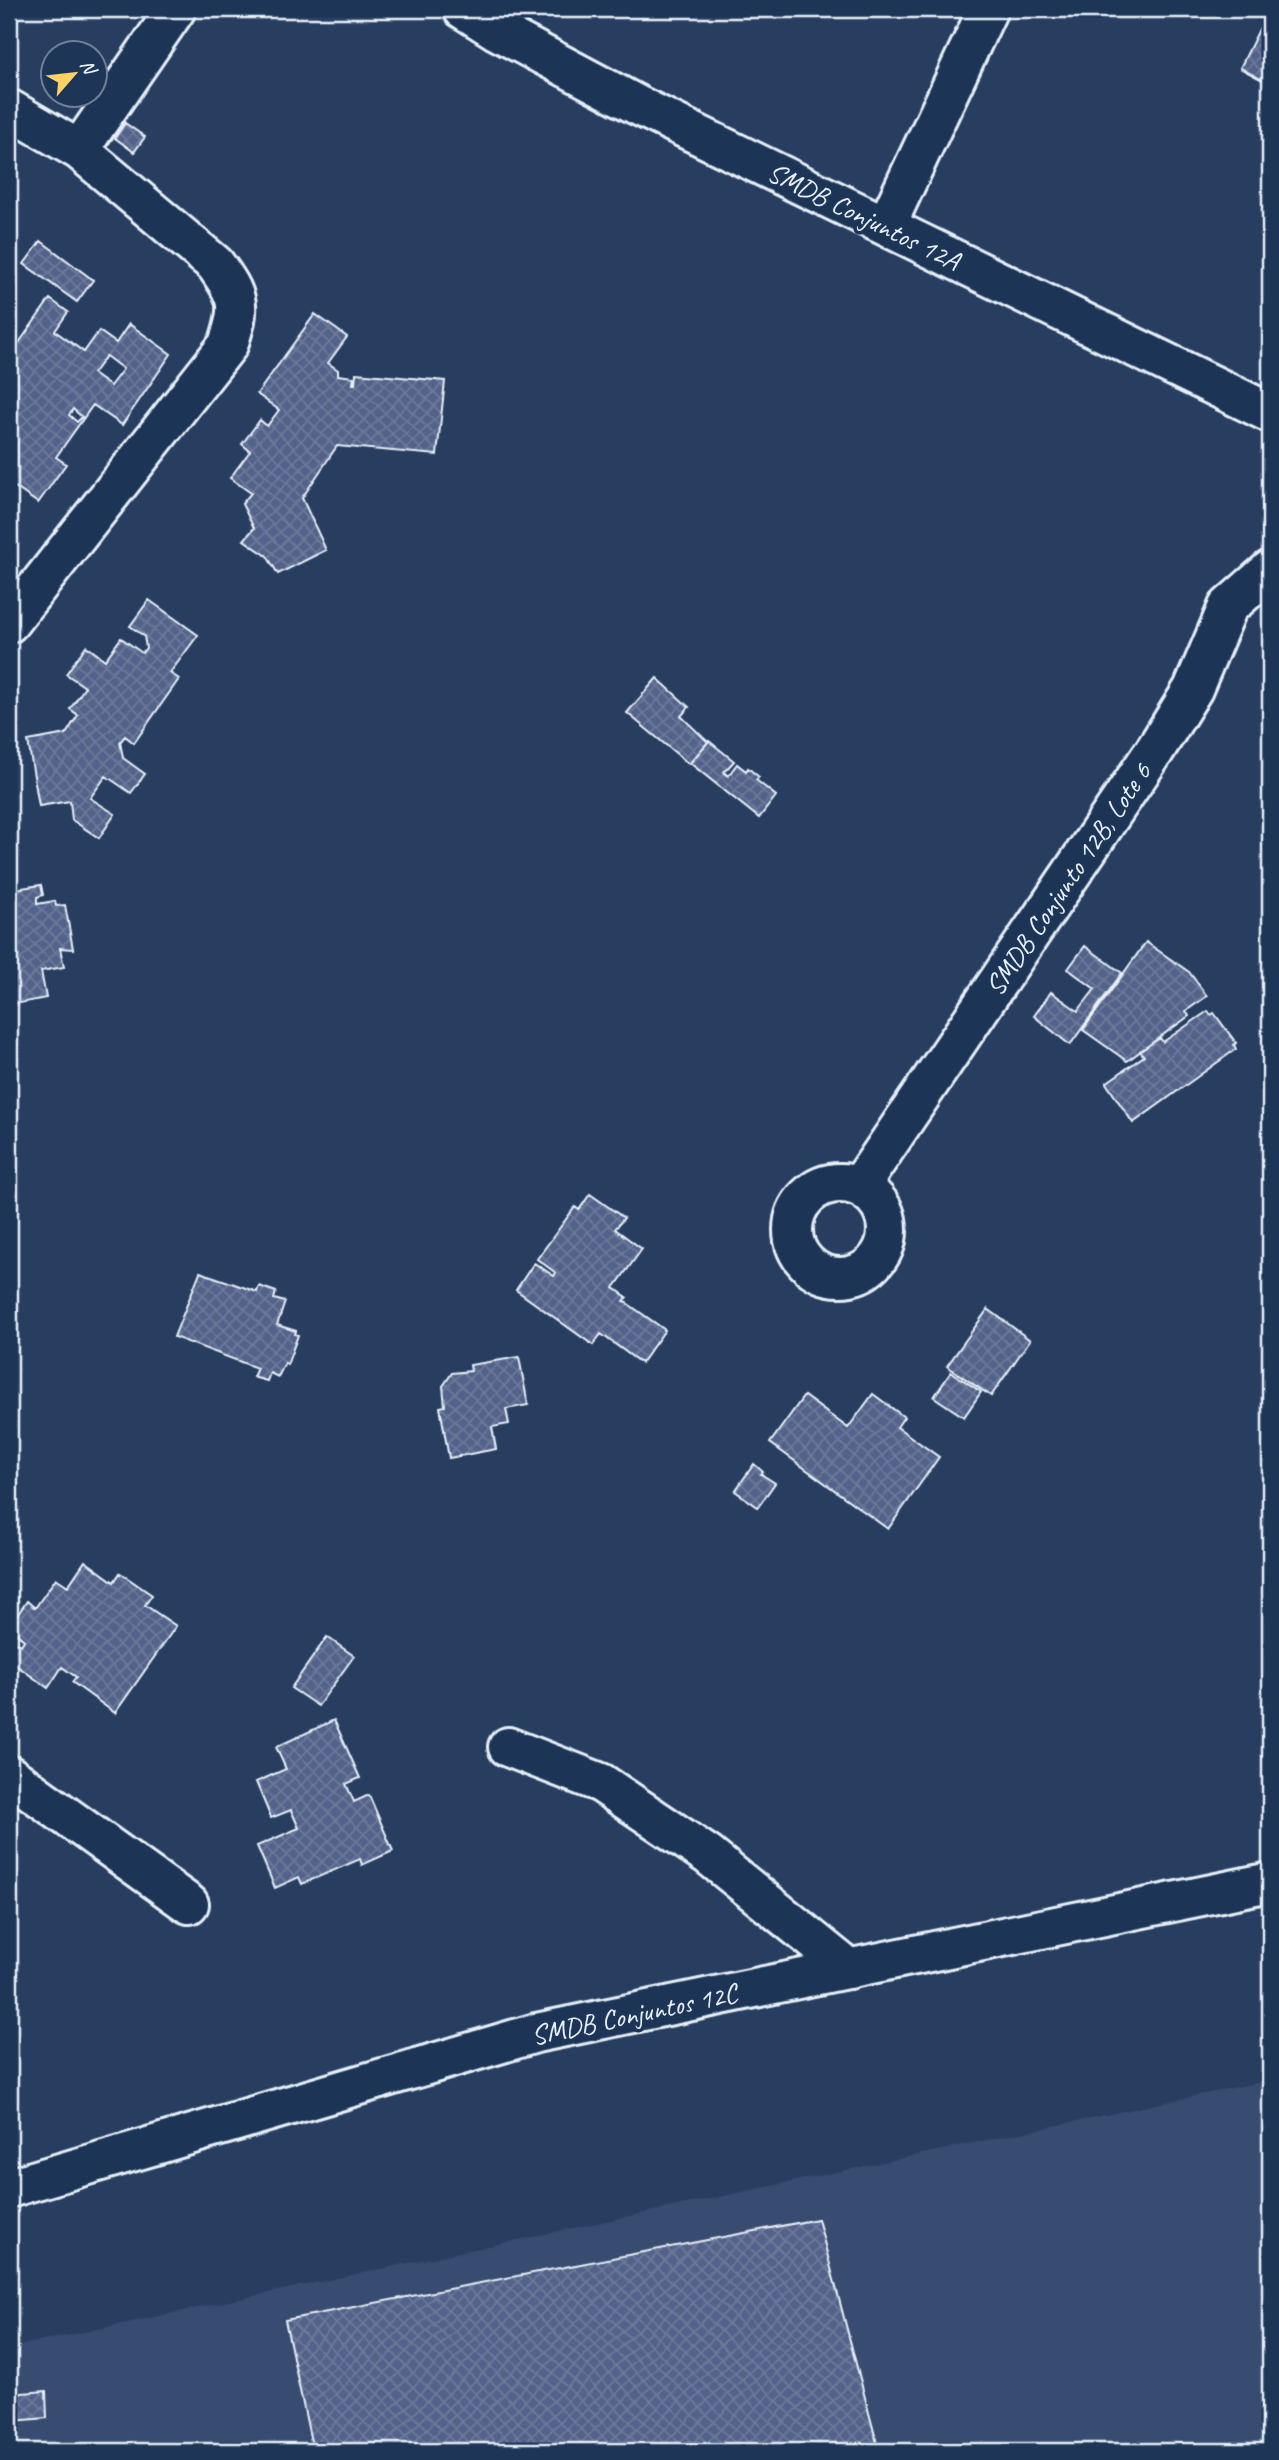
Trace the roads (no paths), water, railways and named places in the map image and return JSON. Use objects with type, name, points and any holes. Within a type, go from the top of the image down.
[{"type":"street","points":[[79,150],[176,9]]},
{"type":"street","name":"SMDB Conjuntos 12A","points":[[463,9],[496,30],[637,105],[1268,406]]},
{"type":"street","points":[[886,226],[988,9]]},
{"type":"street","points":[[9,109],[79,150],[215,264],[232,288],[238,315],[228,345],[9,623]]},
{"type":"street","name":"SMDB Conjunto 12B, Lote 6","points":[[859,1187],[1155,750],[1193,689],[1227,607],[1270,570]]},
{"type":"street","points":[[508,1747],[601,1783],[708,1855],[849,1969]]},
{"type":"street","points":[[9,1775],[189,1904]]},
{"type":"street","name":"SMDB Conjuntos 12C","points":[[9,2188],[536,2034],[1270,1882]]}]
